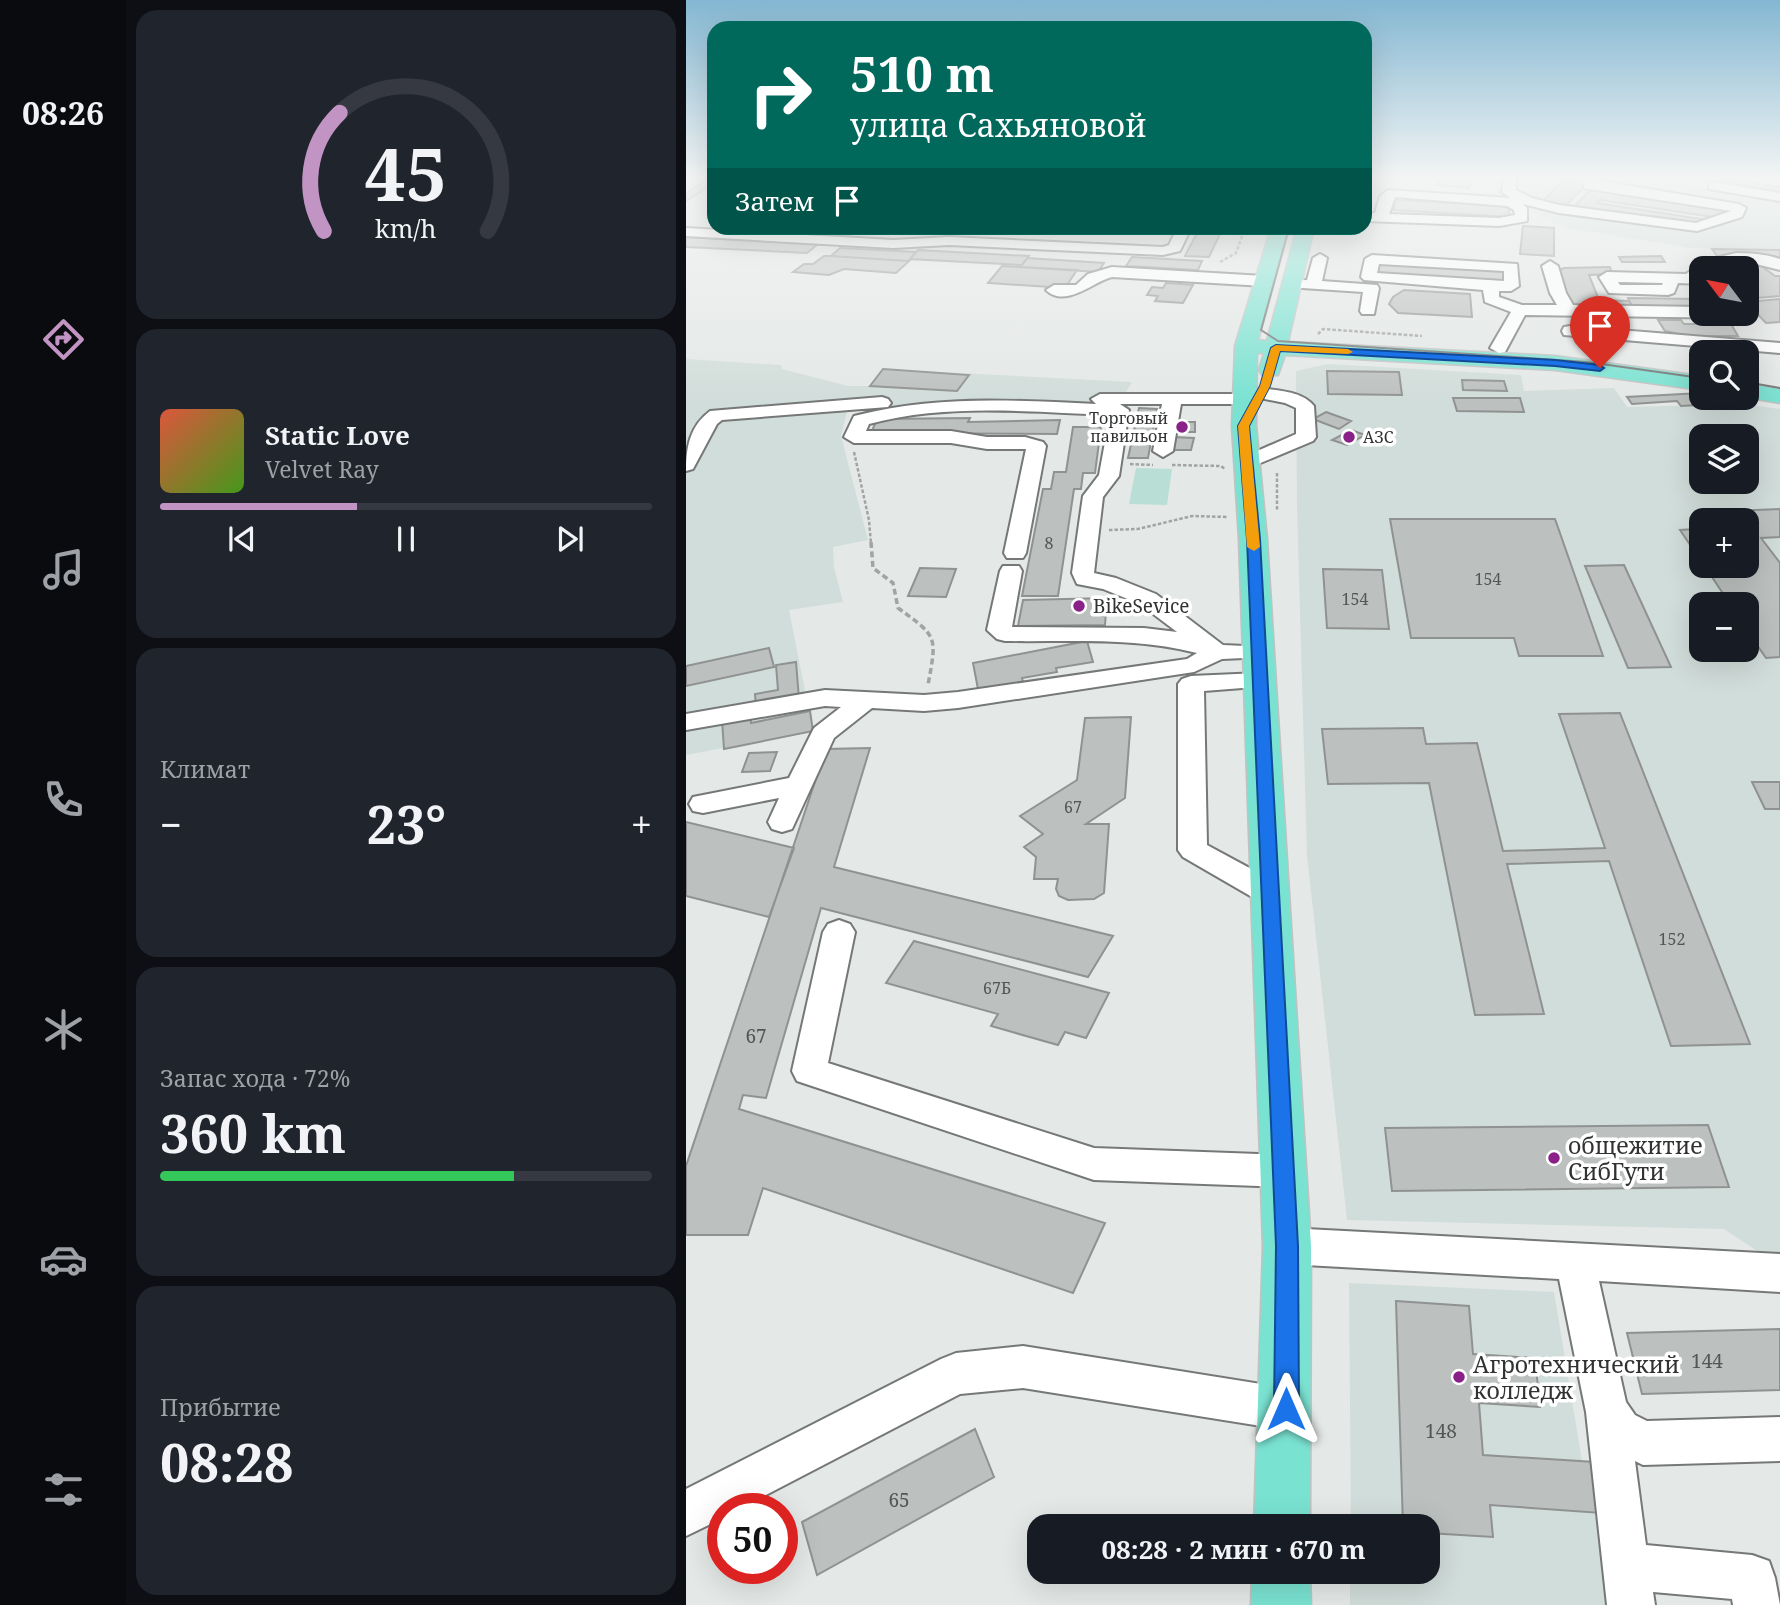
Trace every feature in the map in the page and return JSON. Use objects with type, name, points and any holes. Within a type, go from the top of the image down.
[{"type":"main road","points":[[1272,253],[1248,339],[1245,431],[1253,539],[1287,1246],[1282,1514]]},
{"type":"main road","points":[[1245,431],[1278,341],[1300,253]]},
{"type":"main road","points":[[1248,339],[1689,369]]},
{"type":"main road","points":[[1278,341],[1499,348],[1587,360],[1689,381]]},
{"type":"main road","points":[[1759,379],[1780,383]]},
{"type":"main road","points":[[1759,393],[1780,396]]},
{"type":"main road","points":[[1281,1605],[1282,1584]]},
{"type":"street","points":[[1112,272],[1120,253]]},
{"type":"street","points":[[1171,253],[1188,257]]},
{"type":"street","points":[[1314,285],[1320,258]]},
{"type":"street","points":[[1448,258],[1512,267],[1511,286],[1492,286],[1369,277],[1373,259],[1448,258]]},
{"type":"street","points":[[1759,259],[1772,260],[1780,265]]},
{"type":"street","points":[[1219,262],[1222,278]]},
{"type":"street","points":[[1550,266],[1558,293],[1568,310]]},
{"type":"street","points":[[1054,290],[1079,291],[1084,289],[1093,277],[1112,272],[1264,281]]},
{"type":"street","points":[[1672,278],[1689,278]]},
{"type":"street","points":[[1292,284],[1371,288],[1368,311]]},
{"type":"street","points":[[1492,286],[1492,299],[1520,310],[1689,312]]},
{"type":"street","points":[[1499,348],[1520,310]]},
{"type":"street","points":[[1570,331],[1780,348]]},
{"type":"street","points":[[686,465],[709,421],[724,414],[856,407],[950,394],[1175,400],[1245,431]]},
{"type":"street","points":[[1163,452],[1171,405],[1175,400]]},
{"type":"street","points":[[1217,652],[1148,599],[1108,583],[1085,579],[1083,573],[1087,531],[1093,496],[1109,476],[1120,410],[984,407],[904,409],[861,420],[854,438],[951,437],[987,443],[1036,446],[999,630],[1005,634],[1144,635],[1170,638],[1258,667]]},
{"type":"street","points":[[686,722],[825,698],[924,703],[1065,685],[1194,665],[1217,652]]},
{"type":"street","points":[[1258,667],[1191,684],[1193,850],[1270,893]]},
{"type":"street","points":[[782,822],[823,734],[867,699]]},
{"type":"street","points":[[703,804],[799,785]]},
{"type":"street","points":[[839,932],[809,1071],[1094,1164],[1283,1171]]},
{"type":"street","points":[[1287,1246],[1780,1273]]},
{"type":"street","points":[[1575,1261],[1607,1412],[1628,1586],[1752,1578],[1756,1605]]},
{"type":"street","points":[[686,1513],[956,1374],[1023,1367],[1286,1409]]},
{"type":"street","points":[[1607,1412],[1620,1430],[1643,1443],[1780,1439]]},
{"type":"path","points":[[1219,262],[1228,260],[1236,253]]},
{"type":"path","points":[[1318,334],[1323,329],[1434,337]]},
{"type":"path","points":[[1111,464],[1221,466],[1245,431]]},
{"type":"path","points":[[854,438],[858,475],[869,520],[873,568],[893,583],[898,608],[932,633],[936,641],[924,703]]},
{"type":"path","points":[[1087,531],[1138,529],[1192,516],[1238,517]]},
{"type":"shaded area","points":[[686,359],[781,365],[782,369],[848,386],[870,386],[883,369],[1132,382],[1118,406],[945,402],[847,412],[841,436],[868,540],[833,547],[834,567],[843,602],[789,610],[813,731],[686,755]]},
{"type":"shaded area","points":[[1328,364],[1521,375],[1524,391],[1614,388],[1627,407],[1689,405],[1689,410],[1759,410],[1759,406],[1780,409],[1780,1266],[1724,1229],[1347,1220],[1307,855],[1297,508],[1296,371]]},
{"type":"shaded area","name":"Агротехнический колледж","points":[[1349,1283],[1554,1292],[1582,1461],[1595,1462],[1611,1605],[1350,1605],[1350,1584],[1440,1584],[1440,1514],[1351,1514]]},
{"type":"green space","points":[[1136,468],[1172,469],[1167,505],[1129,504]]},
{"type":"building","points":[[834,253],[915,253],[909,261],[831,256]]},
{"type":"building","points":[[915,253],[1029,256],[1022,265],[910,259]]},
{"type":"building","points":[[1187,253],[1211,253],[1209,257],[1185,256]]},
{"type":"building","points":[[1554,253],[1554,256],[1520,254]]},
{"type":"building","points":[[1715,253],[1780,253],[1780,257],[1717,256]]},
{"type":"building","points":[[824,256],[909,261],[896,273],[844,269],[829,275],[793,272]]},
{"type":"building","points":[[1661,256],[1665,262],[1622,262],[1619,257]]},
{"type":"building","points":[[1132,257],[1202,261],[1198,270],[1126,266]]},
{"type":"building","points":[[1027,258],[1104,263],[1098,272],[1020,267]]},
{"type":"building","points":[[1377,262],[1508,270],[1507,284],[1373,275]]},
{"type":"building","points":[[1759,265],[1775,276],[1780,276],[1780,296],[1759,298]]},
{"type":"building","points":[[1002,266],[1077,270],[1065,288],[988,283]]},
{"type":"building","points":[[1610,267],[1612,274],[1589,275],[1599,300],[1629,301],[1633,308],[1579,308],[1570,301],[1557,271],[1564,268]]},
{"type":"building","points":[[1166,283],[1193,285],[1183,303],[1155,301],[1158,296],[1147,295],[1152,287],[1163,288]]},
{"type":"building","points":[[1404,290],[1470,294],[1472,317],[1398,313],[1389,304],[1393,297]]},
{"type":"building","points":[[1628,298],[1689,299],[1689,309],[1633,308]]},
{"type":"building","points":[[1780,299],[1780,322],[1766,323],[1759,316],[1759,301]]},
{"type":"building","points":[[1583,315],[1620,316],[1625,329],[1586,327]]},
{"type":"building","points":[[1658,320],[1681,320],[1689,326],[1732,326],[1738,336],[1690,336],[1665,331]]},
{"type":"building","points":[[883,369],[969,375],[957,391],[870,386]]},
{"type":"building","points":[[1327,371],[1399,372],[1402,395],[1328,394]]},
{"type":"building","points":[[1462,380],[1504,381],[1507,391],[1463,390]]},
{"type":"building","points":[[1689,394],[1689,406],[1681,406],[1677,401],[1632,404],[1627,397]]},
{"type":"building","points":[[1453,398],[1520,398],[1524,412],[1457,411]]},
{"type":"building","points":[[1139,408],[1157,409],[1148,458],[1128,458]]},
{"type":"building","points":[[1326,412],[1351,421],[1339,429],[1313,419]]},
{"type":"building","points":[[970,418],[968,422],[1060,420],[1057,434],[871,433],[877,419]]},
{"type":"building","name":"Торговый павильон","points":[[1170,422],[1195,422],[1195,432],[1170,432]]},
{"type":"building","points":[[1073,427],[1101,427],[1095,473],[1083,473],[1081,489],[1074,489],[1058,596],[1022,596],[1043,489],[1051,489],[1054,472],[1066,472]]},
{"type":"building","name":"АЗС","points":[[1351,430],[1365,435],[1347,445],[1332,440]]},
{"type":"building","points":[[1173,437],[1194,438],[1191,450],[1169,450]]},
{"type":"building","points":[[1780,509],[1780,537],[1761,538],[1780,563],[1780,657],[1766,658],[1759,648],[1759,592],[1722,592],[1713,578],[1759,578],[1759,510]]},
{"type":"building","points":[[1390,519],[1555,519],[1603,656],[1519,656],[1514,638],[1411,638]]},
{"type":"building","points":[[1680,530],[1689,530],[1689,543]]},
{"type":"building","points":[[1624,565],[1671,667],[1628,668],[1585,566]]},
{"type":"building","points":[[920,568],[956,569],[946,597],[908,596]]},
{"type":"building","points":[[1323,569],[1382,570],[1389,629],[1327,628]]},
{"type":"building","points":[[1107,598],[1105,625],[1018,626],[1023,600]]},
{"type":"building","points":[[1087,641],[1093,662],[1056,668],[1057,672],[1022,678],[1023,682],[978,689],[973,663]]},
{"type":"building","points":[[769,648],[774,667],[686,686],[686,666]]},
{"type":"building","points":[[796,662],[799,699],[756,706],[755,694],[778,690],[776,665]]},
{"type":"building","points":[[810,711],[813,731],[724,749],[722,720],[750,715],[751,723]]},
{"type":"building","points":[[1620,713],[1750,1044],[1671,1046],[1609,861],[1507,864],[1544,1014],[1475,1015],[1429,783],[1328,784],[1322,729],[1423,728],[1426,744],[1477,743],[1503,851],[1605,848],[1559,714]]},
{"type":"building","points":[[1131,717],[1125,798],[1086,824],[1109,824],[1104,893],[1094,899],[1068,900],[1059,896],[1056,889],[1058,879],[1034,879],[1036,857],[1024,847],[1043,834],[1020,816],[1077,780],[1085,718]]},
{"type":"building","points":[[870,748],[834,867],[1113,936],[1088,977],[821,908],[766,1098],[743,1095],[739,1109],[1105,1223],[1073,1293],[763,1188],[748,1235],[686,1235],[686,1166],[826,749]]},
{"type":"building","points":[[777,752],[770,771],[742,772],[749,753]]},
{"type":"building","points":[[1752,782],[1780,782],[1780,809],[1765,809]]},
{"type":"building","points":[[686,822],[794,848],[769,917],[686,896]]},
{"type":"building","points":[[914,941],[1109,993],[1086,1038],[1065,1032],[1058,1045],[991,1026],[998,1014],[886,983]]},
{"type":"building","name":"общежитие СибГути","points":[[1708,1125],[1729,1187],[1392,1191],[1385,1128]]},
{"type":"building","points":[[1396,1301],[1469,1306],[1473,1354],[1535,1358],[1540,1407],[1479,1403],[1483,1455],[1595,1462],[1601,1513],[1490,1505],[1493,1537],[1440,1534],[1440,1514],[1403,1514]]},
{"type":"building","points":[[1780,1329],[1780,1390],[1642,1394],[1627,1333]]},
{"type":"building","points":[[975,1429],[994,1477],[817,1575],[802,1522]]},
{"type":"tram line","points":[[1282,253],[1261,330],[1278,341],[1587,362],[1689,376]]},
{"type":"tram line","points":[[1759,384],[1780,388]]},
{"type":"slow traffic","points":[[1254,547],[1244,426],[1265,386],[1276,348],[1348,352]]},
{"type":"place","name":"Торговый павильон","points":[[1182,427]]},
{"type":"place","name":"АЗС","points":[[1349,437]]},
{"type":"place","name":"BikeSevice","points":[[1079,606]]},
{"type":"place","name":"общежитие СибГути","points":[[1554,1158]]},
{"type":"place","name":"Агротехнический колледж","points":[[1459,1377]]},
{"type":"route","points":[[1286,1409],[1287,1246],[1253,539],[1244,426],[1265,386],[1276,348],[1555,363],[1600,368]]}]
